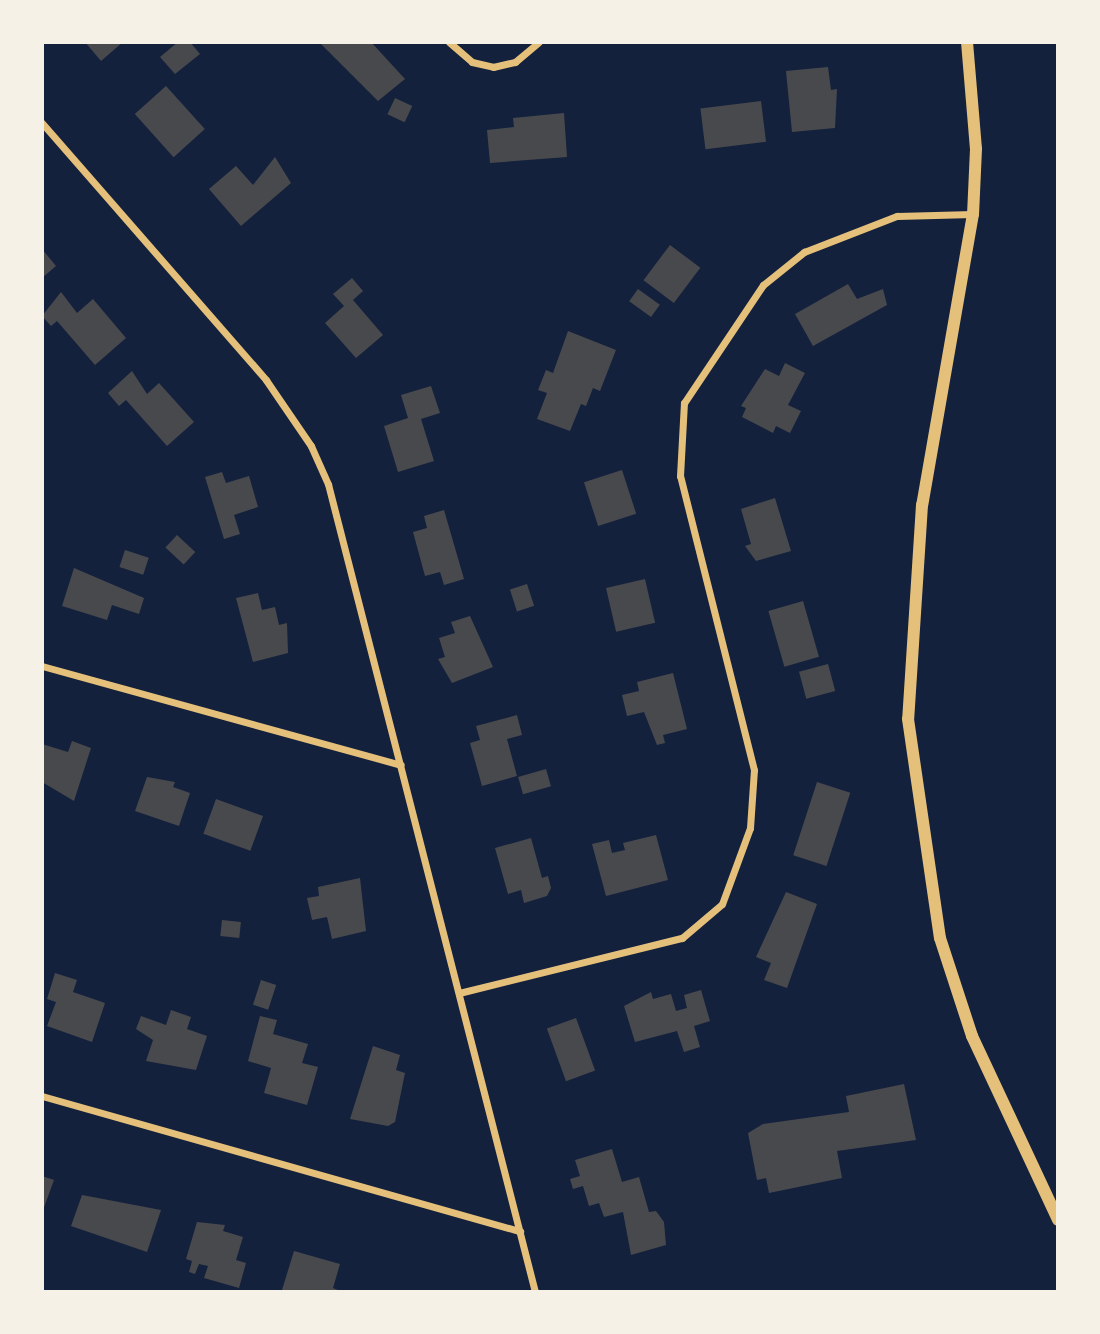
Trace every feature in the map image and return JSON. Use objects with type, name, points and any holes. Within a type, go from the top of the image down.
[{"type":"street","points":[[449,42],[472,62],[493,67],[515,62],[539,42]]},
{"type":"street","points":[[967,42],[976,137],[973,214],[922,505],[908,719],[940,938],[977,1048],[1058,1220]]},
{"type":"street","points":[[42,123],[266,380],[312,446],[339,522],[536,1292]]},
{"type":"street","points":[[459,993],[682,938],[722,904],[750,828],[754,770],[680,475],[684,403],[763,285],[804,252],[897,216],[973,214]]},
{"type":"street","points":[[42,666],[401,765]]},
{"type":"street","points":[[42,1096],[520,1231]]},
{"type":"building","points":[[85,42],[123,42],[101,61]]},
{"type":"building","points":[[178,42],[190,42],[200,54],[175,74],[160,57]]},
{"type":"building","points":[[319,42],[371,42],[405,79],[378,101]]},
{"type":"building","points":[[828,67],[831,90],[837,89],[835,128],[792,132],[786,71]]},
{"type":"building","points":[[166,86],[205,129],[174,157],[135,114]]},
{"type":"building","points":[[395,98],[412,106],[405,122],[387,114]]},
{"type":"building","points":[[761,101],[766,142],[705,149],[700,108]]},
{"type":"building","points":[[564,113],[567,157],[490,163],[487,130],[514,127],[513,118]]},
{"type":"building","points":[[275,157],[291,183],[241,226],[209,189],[236,166],[253,185]]},
{"type":"building","points":[[670,245],[700,268],[674,303],[644,280]]},
{"type":"building","points":[[42,249],[56,266],[42,278]]},
{"type":"building","points":[[352,278],[363,291],[353,300],[383,335],[356,358],[325,323],[344,306],[333,294]]},
{"type":"building","points":[[848,284],[857,299],[883,289],[887,305],[813,346],[795,314]]},
{"type":"building","points":[[638,289],[660,305],[651,317],[629,301]]},
{"type":"building","points":[[61,292],[77,313],[93,299],[126,338],[95,365],[57,321],[51,326],[42,316]]},
{"type":"building","points":[[568,331],[616,350],[600,391],[593,388],[586,406],[581,404],[570,431],[537,419],[547,393],[538,390],[546,370],[553,373]]},
{"type":"building","points":[[785,363],[805,373],[788,405],[801,411],[790,433],[776,426],[773,433],[742,417],[746,408],[741,406],[765,369],[779,376]]},
{"type":"building","points":[[132,371],[147,394],[159,383],[194,422],[167,446],[126,400],[119,406],[108,393]]},
{"type":"building","points":[[431,386],[440,413],[421,419],[434,461],[398,472],[384,426],[408,418],[401,395]]},
{"type":"building","points":[[622,470],[636,514],[598,526],[584,482]]},
{"type":"building","points":[[222,472],[226,483],[249,476],[258,507],[234,515],[240,534],[224,539],[205,477]]},
{"type":"building","points":[[775,498],[791,551],[756,561],[745,546],[751,544],[741,509]]},
{"type":"building","points":[[444,510],[464,579],[444,585],[440,572],[425,576],[413,532],[427,528],[424,516]]},
{"type":"building","points":[[177,535],[195,552],[184,564],[165,547]]},
{"type":"building","points":[[125,550],[149,558],[143,575],[119,567]]},
{"type":"building","points":[[74,568],[144,598],[139,614],[112,605],[107,620],[62,606]]},
{"type":"building","points":[[645,579],[655,623],[616,632],[606,588]]},
{"type":"building","points":[[527,584],[534,606],[517,611],[510,590]]},
{"type":"building","points":[[258,593],[262,610],[275,607],[279,625],[287,623],[288,653],[253,662],[236,598]]},
{"type":"building","points":[[803,601],[819,657],[784,667],[768,611]]},
{"type":"building","points":[[470,616],[493,667],[452,683],[438,659],[445,657],[439,638],[455,633],[451,622]]},
{"type":"building","points":[[828,664],[835,691],[806,699],[799,672]]},
{"type":"building","points":[[673,673],[687,729],[663,735],[665,743],[657,745],[644,712],[627,716],[622,695],[639,691],[637,682]]},
{"type":"building","points":[[517,715],[522,735],[507,739],[517,776],[482,786],[470,743],[480,740],[476,726]]},
{"type":"building","points":[[72,741],[91,748],[74,801],[42,782],[42,744],[68,752]]},
{"type":"building","points":[[546,769],[551,786],[523,794],[518,777]]},
{"type":"building","points":[[147,777],[175,782],[173,787],[190,793],[179,826],[135,811]]},
{"type":"building","points":[[817,782],[850,793],[826,866],[793,855]]},
{"type":"building","points":[[216,799],[263,816],[250,851],[203,834]]},
{"type":"building","points":[[656,835],[668,880],[606,896],[592,844],[609,840],[612,853],[625,850],[623,843]]},
{"type":"building","points":[[531,838],[542,878],[548,876],[551,888],[547,896],[524,903],[521,890],[508,894],[495,848]]},
{"type":"building","points":[[360,878],[366,931],[332,939],[327,917],[312,920],[307,898],[319,896],[318,887]]},
{"type":"building","points":[[786,892],[817,904],[787,988],[764,980],[771,963],[756,957]]},
{"type":"building","points":[[222,920],[241,922],[239,938],[220,936]]},
{"type":"building","points":[[55,973],[77,980],[73,992],[105,1003],[92,1042],[47,1026],[56,1002],[47,999]]},
{"type":"building","points":[[261,980],[276,985],[268,1010],[253,1005]]},
{"type":"building","points":[[701,990],[710,1021],[694,1026],[700,1047],[684,1052],[677,1031],[635,1042],[624,1006],[651,992],[653,999],[671,994],[676,1011],[687,1008],[684,995]]},
{"type":"building","points":[[171,1010],[191,1017],[187,1029],[207,1036],[196,1070],[146,1061],[153,1040],[136,1029],[141,1016],[166,1025]]},
{"type":"building","points":[[260,1016],[277,1020],[273,1034],[308,1044],[302,1063],[318,1067],[307,1105],[264,1093],[271,1068],[248,1061]]},
{"type":"building","points":[[576,1018],[595,1071],[566,1081],[547,1029]]},
{"type":"building","points":[[373,1046],[400,1055],[396,1070],[405,1073],[395,1122],[388,1126],[350,1119]]},
{"type":"building","points":[[904,1084],[916,1140],[837,1151],[842,1178],[769,1193],[766,1178],[757,1180],[748,1133],[763,1124],[849,1112],[846,1096]]},
{"type":"building","points":[[612,1149],[622,1182],[639,1177],[649,1212],[656,1211],[664,1222],[666,1245],[631,1255],[623,1212],[604,1217],[599,1203],[589,1206],[583,1186],[573,1189],[570,1179],[580,1176],[575,1160]]},
{"type":"building","points":[[42,1176],[54,1180],[42,1213]]},
{"type":"building","points":[[82,1195],[161,1210],[147,1252],[71,1226]]},
{"type":"building","points":[[197,1222],[225,1225],[223,1231],[243,1237],[236,1260],[246,1263],[239,1288],[204,1278],[208,1266],[199,1264],[195,1274],[189,1272],[192,1261],[186,1259]]},
{"type":"building","points":[[294,1251],[340,1264],[333,1288],[343,1292],[282,1290]]}]
